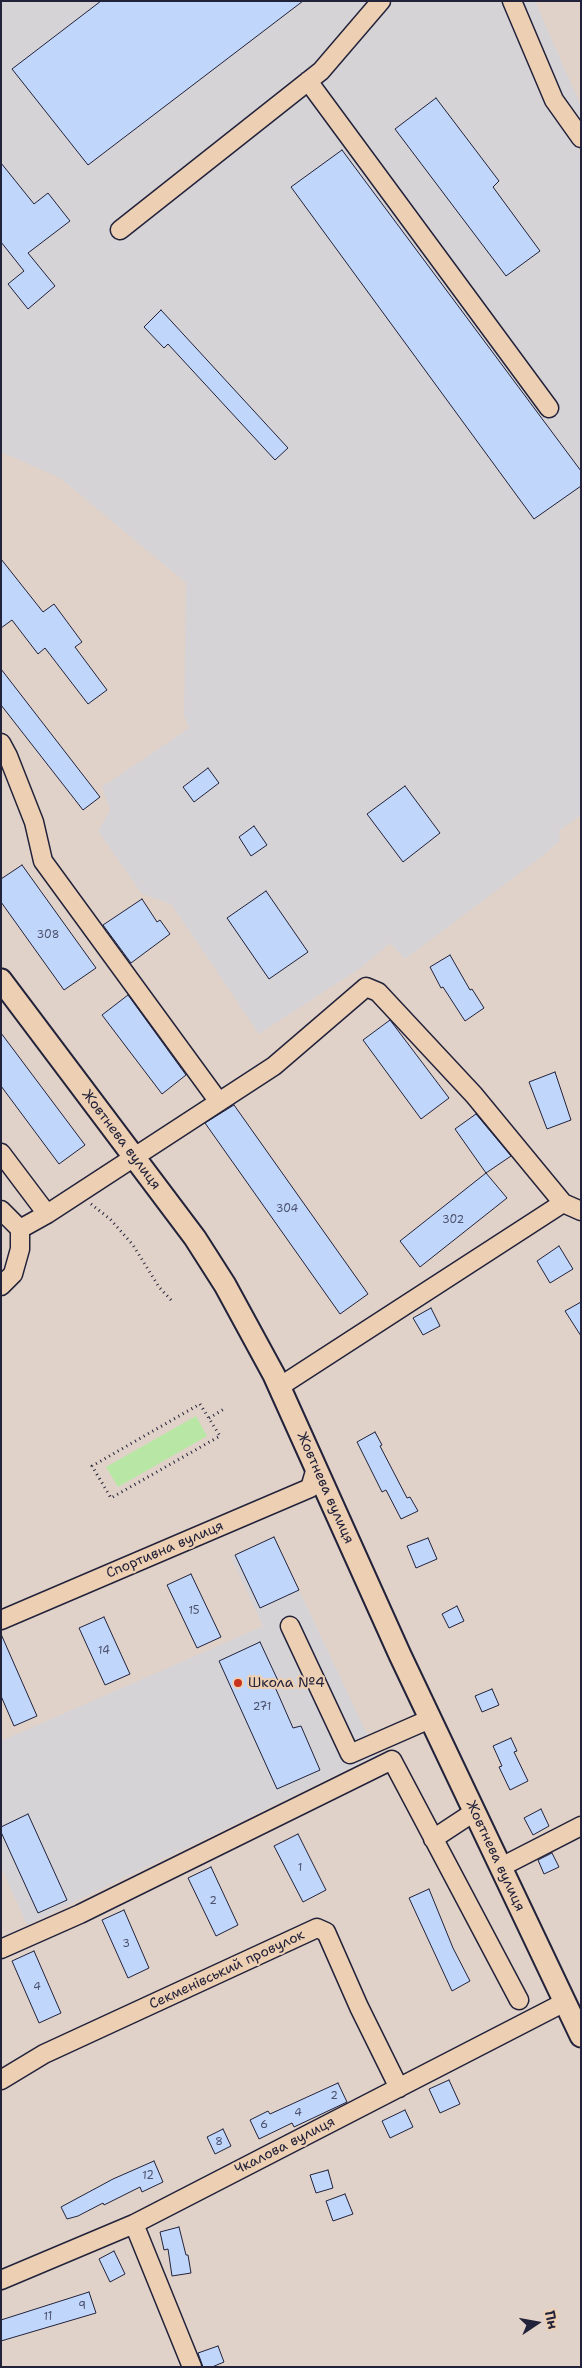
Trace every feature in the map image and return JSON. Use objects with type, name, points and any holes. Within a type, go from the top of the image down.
[{"type":"main road","name":"Жовтнева вулиця","points":[[1,980],[195,1238],[225,1284],[279,1388],[430,1718],[581,2036]]},
{"type":"street","points":[[120,230],[321,71],[381,1]]},
{"type":"street","points":[[512,1],[554,100],[581,138]]},
{"type":"street","points":[[308,81],[549,408]]},
{"type":"street","points":[[1,743],[34,822],[43,861],[219,1102]]},
{"type":"street","points":[[20,1229],[47,1214],[274,1066],[366,987],[378,992],[474,1095],[563,1203],[581,1211]]},
{"type":"street","points":[[1,1154],[47,1214]]},
{"type":"street","points":[[279,1388],[563,1203]]},
{"type":"street","points":[[1,1210],[20,1229],[20,1249],[13,1274],[1,1286]]},
{"type":"street","name":"Спортивна вулиця","points":[[1,1620],[310,1488],[316,1468]]},
{"type":"street","points":[[290,1626],[350,1754],[430,1718]]},
{"type":"street","points":[[1,1949],[80,1914],[392,1760],[519,2000]]},
{"type":"street","points":[[433,1839],[474,1812]]},
{"type":"street","points":[[501,1867],[581,1826]]},
{"type":"street","name":"Секменівський провулок","points":[[1,2080],[44,2054],[317,1928],[326,1932],[359,2007],[399,2088]]},
{"type":"street","name":"Чкалова вулиця","points":[[1,2280],[134,2224],[565,2002]]},
{"type":"street","points":[[134,2224],[192,2367]]},
{"type":"path","points":[[78,1194],[110,1219],[133,1245],[159,1287],[171,1300]]},
{"type":"path","points":[[200,1404],[209,1418],[220,1436],[110,1498],[92,1466],[200,1404]]},
{"type":"path","points":[[209,1418],[224,1409]]},
{"type":"shaded area","points":[[1,1],[535,1],[581,106],[581,815],[559,831],[560,840],[545,854],[405,959],[390,943],[362,967],[259,1034],[171,904],[142,894],[98,831],[110,811],[102,787],[189,728],[184,716],[186,583],[60,478],[1,452]]},
{"type":"shaded area","name":"Школа №4","points":[[274,1537],[377,1755],[27,1925],[1,1867],[1,1741],[263,1626],[231,1557]]},
{"type":"green space","points":[[196,1416],[207,1436],[118,1487],[106,1467]]},
{"type":"building","points":[[101,1],[303,1],[88,165],[12,69]]},
{"type":"building","points":[[436,98],[499,181],[493,187],[540,251],[506,276],[395,129]]},
{"type":"building","points":[[342,150],[581,471],[581,486],[534,519],[291,187]]},
{"type":"building","points":[[1,163],[34,204],[48,193],[70,221],[28,253],[55,286],[28,309],[8,284],[24,271],[1,242]]},
{"type":"building","points":[[161,310],[288,448],[275,460],[168,344],[164,348],[144,327]]},
{"type":"building","points":[[1,559],[43,612],[54,604],[82,642],[75,647],[107,690],[88,704],[45,648],[38,654],[12,620],[1,628]]},
{"type":"building","points":[[1,669],[100,797],[83,810],[1,705]]},
{"type":"building","points":[[208,768],[219,783],[194,802],[183,787]]},
{"type":"building","points":[[405,786],[440,833],[403,862],[367,814]]},
{"type":"building","points":[[254,826],[267,845],[251,856],[239,837]]},
{"type":"building","points":[[22,865],[96,968],[64,990],[1,902],[1,879]]},
{"type":"building","points":[[266,891],[308,952],[269,979],[227,918]]},
{"type":"building","points":[[142,899],[157,922],[160,920],[170,934],[131,963],[103,925]]},
{"type":"building","points":[[450,955],[470,990],[472,989],[484,1008],[465,1021],[443,987],[441,988],[430,967]]},
{"type":"building","points":[[128,995],[186,1075],[162,1094],[102,1015]]},
{"type":"building","points":[[390,1020],[449,1098],[421,1119],[363,1040]]},
{"type":"building","points":[[1,1033],[85,1145],[59,1164],[1,1086]]},
{"type":"building","points":[[555,1072],[571,1120],[547,1129],[529,1082]]},
{"type":"building","points":[[234,1105],[368,1294],[340,1314],[205,1123]]},
{"type":"building","points":[[476,1114],[511,1156],[486,1173],[455,1129]]},
{"type":"building","points":[[486,1173],[507,1198],[420,1267],[400,1241]]},
{"type":"building","points":[[559,1246],[573,1269],[550,1283],[537,1261]]},
{"type":"building","points":[[581,1302],[581,1336],[565,1311]]},
{"type":"building","points":[[431,1308],[440,1326],[423,1335],[413,1318]]},
{"type":"building","points":[[375,1432],[382,1445],[380,1446],[407,1498],[410,1497],[418,1511],[401,1519],[386,1490],[382,1492],[357,1442]]},
{"type":"building","points":[[274,1537],[299,1590],[260,1608],[235,1555]]},
{"type":"building","points":[[428,1538],[437,1559],[416,1568],[407,1546]]},
{"type":"building","points":[[191,1574],[221,1637],[197,1648],[167,1585]]},
{"type":"building","points":[[457,1606],[464,1621],[449,1628],[442,1614]]},
{"type":"building","points":[[104,1617],[130,1674],[105,1685],[79,1628]]},
{"type":"building","points":[[1,1634],[37,1716],[14,1726],[1,1696]]},
{"type":"building","points":[[260,1642],[280,1685],[275,1687],[293,1728],[301,1726],[320,1770],[277,1789],[219,1661]]},
{"type":"building","points":[[492,1689],[499,1705],[482,1712],[475,1696]]},
{"type":"building","points":[[511,1738],[517,1751],[514,1752],[528,1781],[510,1790],[499,1767],[502,1766],[493,1746]]},
{"type":"building","points":[[541,1809],[549,1826],[533,1835],[524,1818]]},
{"type":"building","points":[[28,1814],[67,1900],[38,1913],[1,1832],[1,1827]]},
{"type":"building","points":[[298,1834],[326,1890],[303,1902],[274,1846]]},
{"type":"building","points":[[552,1853],[559,1867],[544,1874],[538,1860]]},
{"type":"building","points":[[211,1867],[238,1925],[216,1936],[188,1878]]},
{"type":"building","points":[[429,1889],[453,1948],[470,1981],[452,1991],[409,1898]]},
{"type":"building","points":[[124,1910],[149,1968],[128,1978],[102,1920]]},
{"type":"building","points":[[34,1951],[61,2013],[39,2023],[12,1961]]},
{"type":"building","points":[[449,2080],[460,2104],[440,2113],[429,2089]]},
{"type":"building","points":[[338,2083],[347,2102],[294,2127],[292,2123],[259,2139],[250,2120],[268,2111],[270,2114]]},
{"type":"building","points":[[405,2110],[413,2127],[390,2138],[382,2121]]},
{"type":"building","points":[[223,2129],[231,2146],[215,2154],[207,2137]]},
{"type":"building","points":[[154,2161],[163,2182],[142,2192],[140,2187],[104,2205],[103,2203],[78,2216],[67,2219],[61,2207],[113,2179]]},
{"type":"building","points":[[328,2170],[333,2188],[316,2193],[310,2175]]},
{"type":"building","points":[[345,2194],[353,2214],[333,2221],[326,2201]]},
{"type":"building","points":[[179,2227],[186,2255],[188,2255],[191,2273],[172,2276],[168,2249],[164,2250],[160,2232]]},
{"type":"building","points":[[114,2251],[125,2274],[110,2282],[99,2259]]},
{"type":"building","points":[[89,2292],[96,2313],[1,2341],[1,2320]]},
{"type":"building","points":[[218,2346],[224,2362],[212,2367],[203,2367],[198,2353]]},
{"type":"place","name":"Школа №4","points":[[238,1683]]}]
